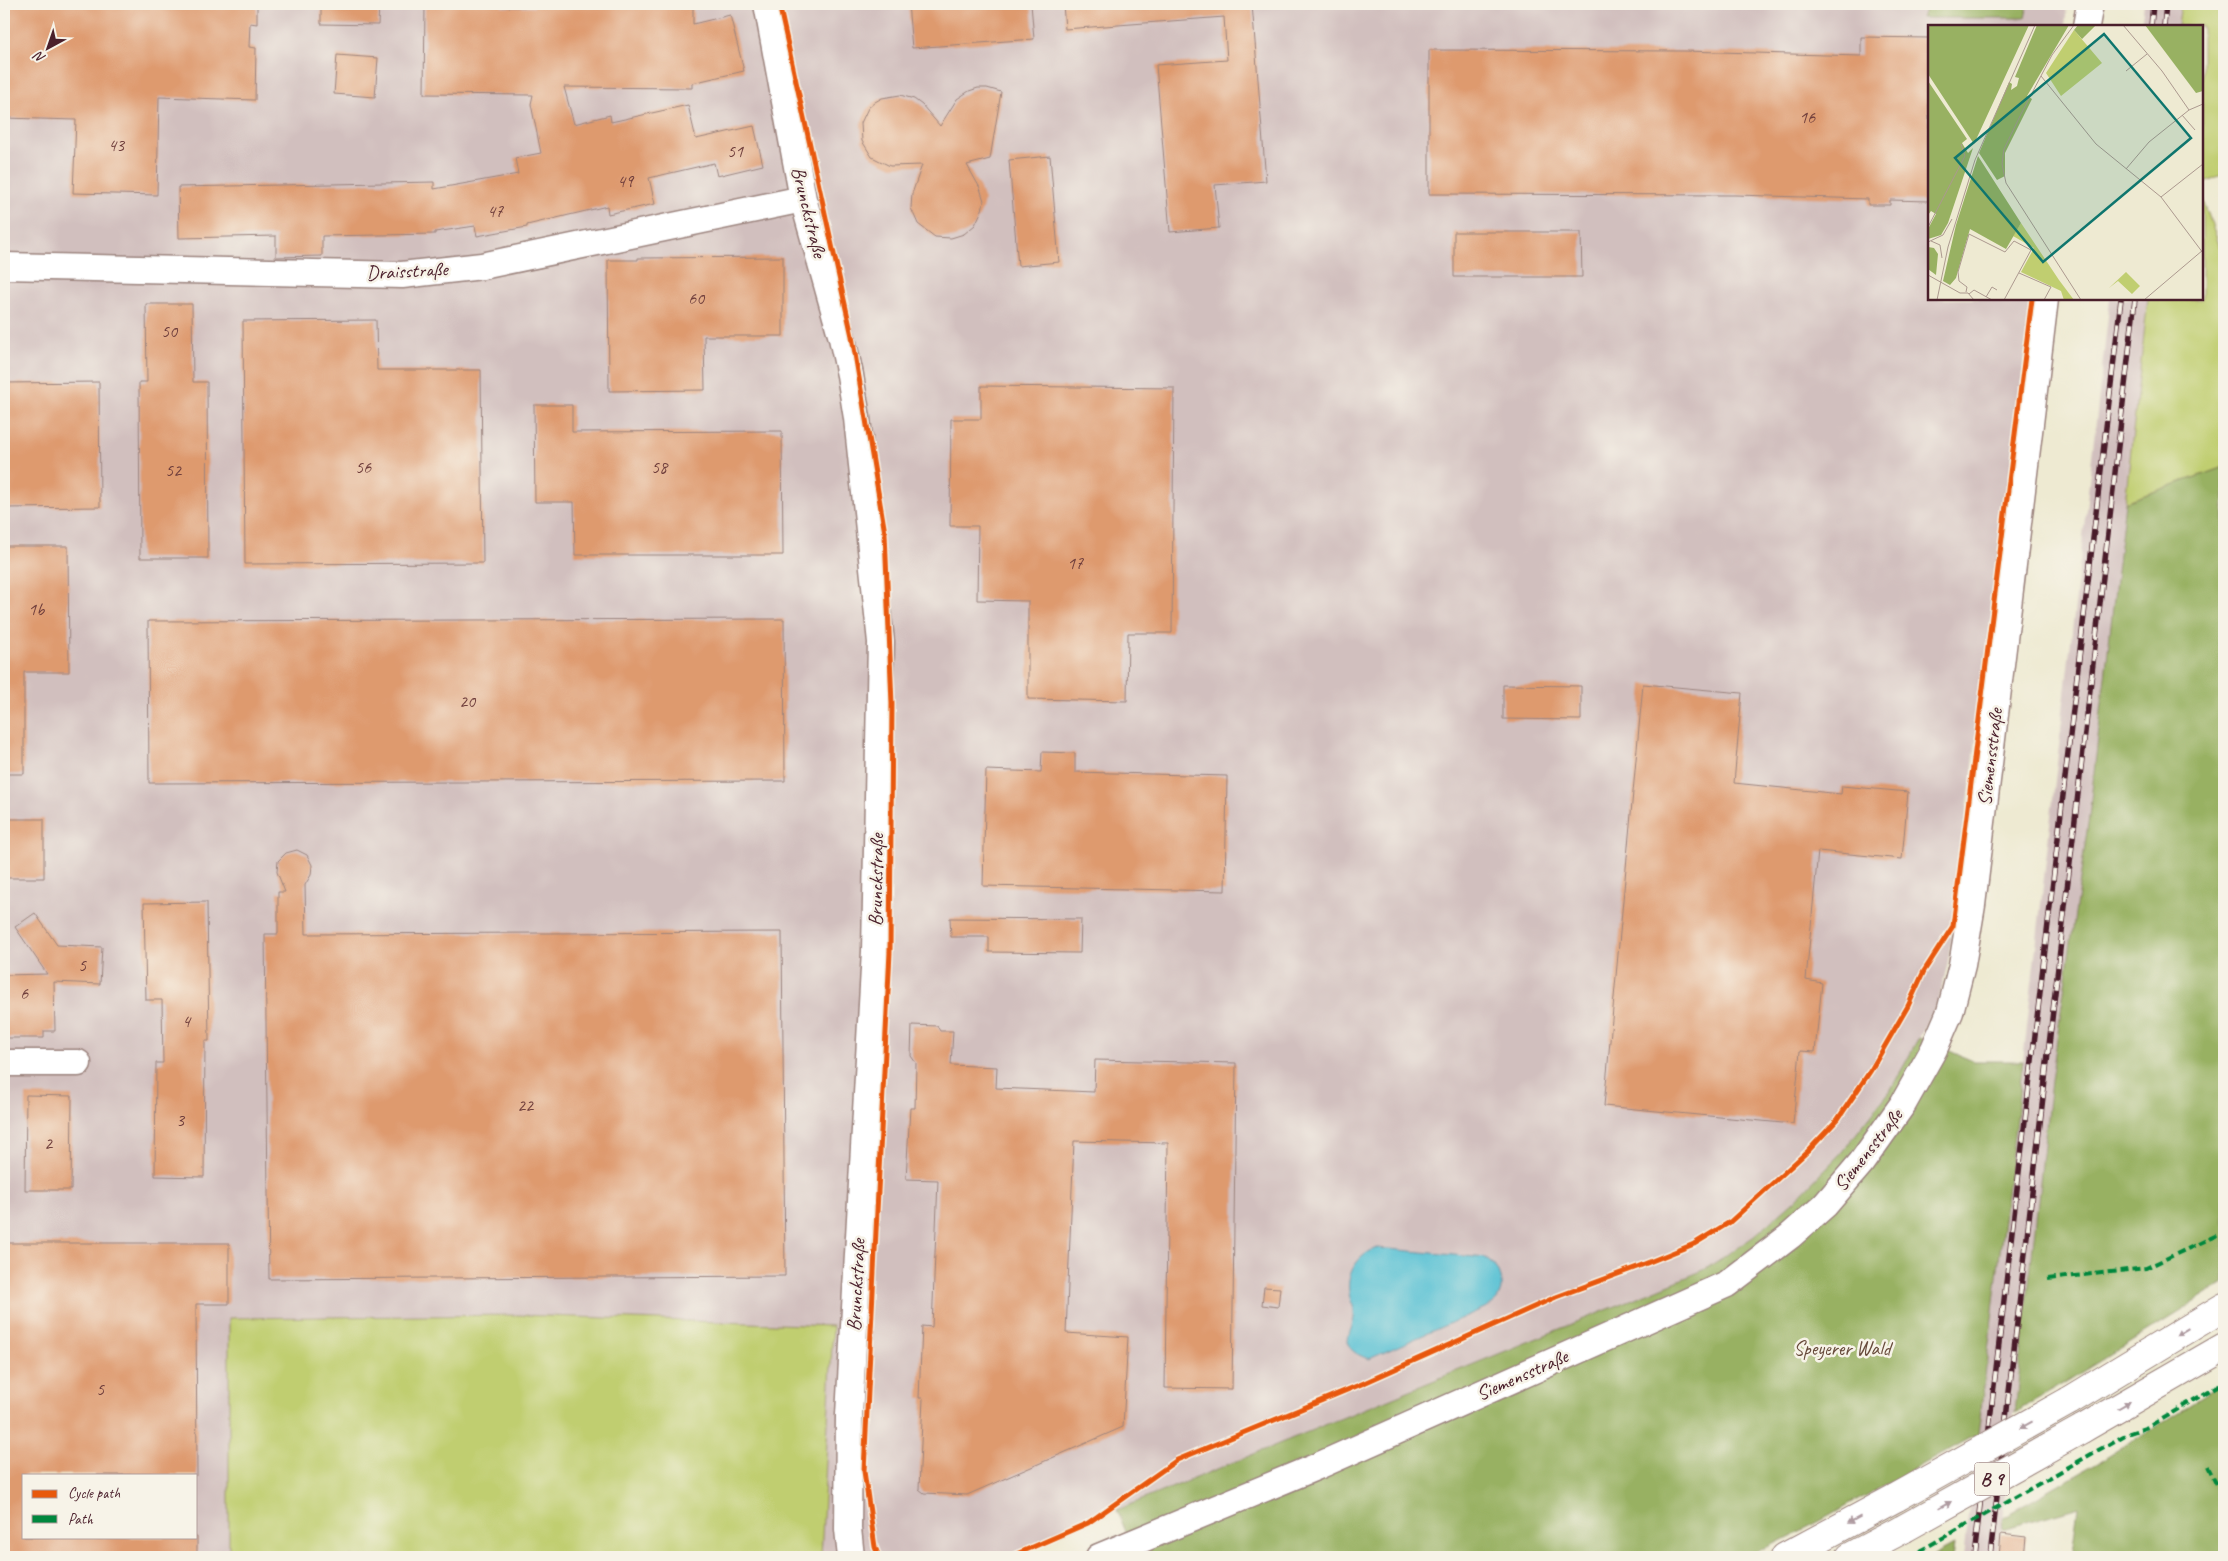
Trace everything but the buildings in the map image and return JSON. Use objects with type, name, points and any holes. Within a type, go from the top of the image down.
[{"type":"highway","name":"B 9","points":[[1785,1557],[2069,1401],[2224,1307]]},
{"type":"highway","name":"B 9","points":[[1850,1557],[2082,1429],[2224,1346]]},
{"type":"street","name":"Brunckstraße","points":[[766,4],[803,199],[842,338],[850,375],[858,427],[880,642],[875,951],[849,1415],[848,1529],[851,1557]]},
{"type":"street","points":[[2086,25],[2090,4]]},
{"type":"street","name":"Draisstraße","points":[[4,266],[402,275],[482,266],[803,199]]},
{"type":"street","name":"Siemensstraße","points":[[1099,1557],[1318,1466],[1727,1284],[1790,1236],[1825,1204],[1861,1163],[1903,1104],[1934,1049],[1950,1012],[1962,965],[1973,895],[2045,300]]},
{"type":"street","points":[[4,1063],[78,1063]]},
{"type":"shaded area","points":[[4,4],[2067,4],[2065,25],[1928,25],[1928,300],[2032,300],[1948,961],[1939,1000],[1890,1091],[1841,1153],[1795,1200],[1753,1237],[1704,1270],[1003,1557],[4,1557]]},
{"type":"shaded area","points":[[2144,4],[2181,4],[2178,25],[2141,25]]},
{"type":"shaded area","points":[[2110,300],[2148,300],[2089,817],[2051,1081],[1998,1557],[1963,1557],[2021,1079]]},
{"type":"green space","points":[[1927,4],[2028,4],[2025,18],[1922,18]]},
{"type":"green space","points":[[2181,4],[2224,4],[2224,174],[2203,183],[2203,25],[2178,25]]},
{"type":"green space","points":[[2203,200],[2224,258],[2224,467],[2125,502],[2148,300],[2203,300]]},
{"type":"green space","points":[[2224,467],[2224,1284],[2015,1412],[2051,1081],[2089,817],[2125,502]]},
{"type":"green space","name":"Speyerer Wald","points":[[1919,1038],[1973,1061],[2023,1061],[1978,1434],[1820,1521],[1748,1557],[1136,1557],[1117,1510],[1704,1270],[1753,1237],[1795,1200],[1841,1153],[1890,1091]]},
{"type":"green space","points":[[518,1315],[833,1326],[821,1557],[229,1557],[229,1318]]},
{"type":"green space","points":[[2224,1383],[2224,1557],[2072,1557],[2079,1507],[2002,1529],[2001,1518],[2098,1463]]},
{"type":"green space","points":[[1955,1544],[1953,1557],[1931,1557]]},
{"type":"water","points":[[1378,1248],[1486,1258],[1494,1265],[1499,1275],[1501,1281],[1500,1293],[1497,1300],[1489,1306],[1369,1359],[1351,1349],[1348,1344],[1354,1318],[1349,1284],[1352,1270],[1360,1259],[1371,1250]]},
{"type":"railway","points":[[2151,25],[2153,4]]},
{"type":"railway","points":[[2164,25],[2166,4]]},
{"type":"railway","points":[[1974,1557],[2121,300]]},
{"type":"railway","points":[[1990,1557],[2135,300]]},
{"type":"marked path","points":[[2048,1279],[2146,1268],[2224,1232]]},
{"type":"marked path","points":[[1909,1557],[2127,1434],[2148,1427],[2224,1382]]},
{"type":"marked path","points":[[2208,1466],[2224,1499]]},
{"type":"cycle path","points":[[779,4],[852,336],[885,533],[892,704],[890,952],[864,1471],[875,1547],[879,1557]]},
{"type":"cycle path","points":[[1010,1557],[1088,1523],[1177,1460],[1364,1383],[1556,1297],[1694,1244],[1730,1222],[1808,1151],[1838,1119],[1871,1070],[1908,1006],[1924,971],[1953,926],[2032,300]]}]
